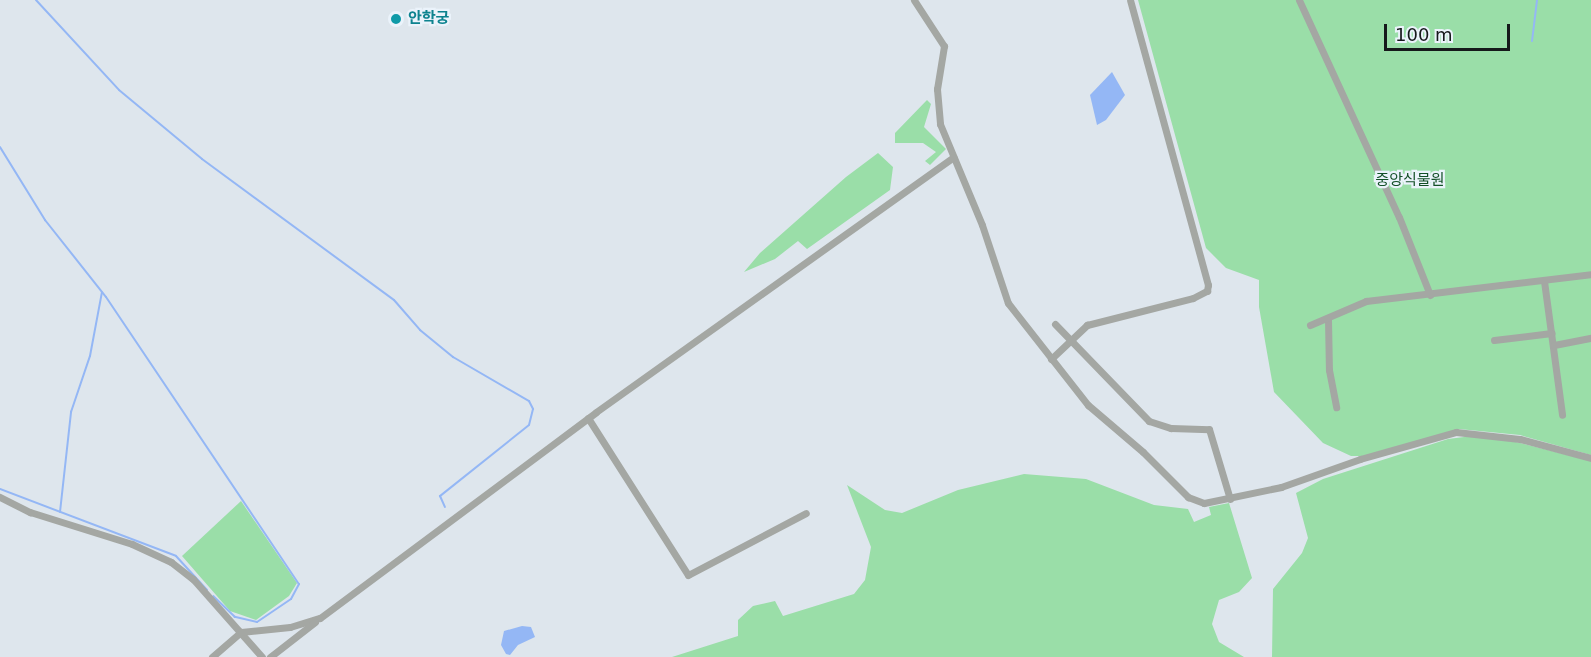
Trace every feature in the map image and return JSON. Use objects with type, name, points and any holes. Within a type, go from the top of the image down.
[{"type":"street","points":[[914,0],[944,46],[936,104],[939,124],[982,225],[1008,303],[1088,405],[1143,452],[1188,497],[1204,503],[1298,483],[1360,459],[1456,432],[1520,439],[1591,459]]},
{"type":"street","points":[[1051,359],[1087,325],[1193,298],[1207,291],[1208,285],[1130,0]]},
{"type":"street","points":[[1299,0],[1386,188],[1430,295]]},
{"type":"street","points":[[270,657],[588,418],[953,157]]},
{"type":"street","points":[[1310,325],[1328,320],[1366,301],[1591,274]]},
{"type":"street","points":[[1544,281],[1562,415]]},
{"type":"street","points":[[1328,320],[1329,370],[1336,406]]},
{"type":"street","points":[[1055,324],[1149,421],[1171,428],[1209,429],[1230,498]]},
{"type":"street","points":[[1494,340],[1552,333]]},
{"type":"street","points":[[1554,345],[1591,338]]},
{"type":"street","points":[[588,418],[688,575],[806,513]]},
{"type":"street","points":[[0,496],[30,512],[132,544],[171,562],[241,632],[262,657]]},
{"type":"street","points":[[212,657],[241,632],[290,627],[320,618]]},
{"type":"green space","name":"중앙식물원","points":[[1138,0],[1591,0],[1591,455],[1520,435],[1459,429],[1363,456],[1351,456],[1323,443],[1274,392],[1259,307],[1259,280],[1226,268],[1206,248]]},
{"type":"green space","points":[[927,100],[931,104],[924,127],[946,149],[930,165],[925,161],[936,152],[923,143],[895,143],[895,133]]},
{"type":"green space","points":[[878,153],[893,167],[890,190],[807,249],[798,241],[775,259],[744,272],[760,253],[846,177]]},
{"type":"green space","points":[[1472,436],[1516,442],[1591,461],[1591,657],[1272,657],[1273,589],[1302,553],[1308,538],[1296,493],[1323,479],[1448,439]]},
{"type":"green space","points":[[1024,474],[1086,479],[1154,505],[1188,509],[1194,522],[1211,515],[1209,507],[1229,503],[1252,578],[1239,592],[1219,600],[1212,624],[1219,642],[1244,657],[672,657],[738,636],[738,620],[753,606],[775,601],[783,616],[854,594],[865,580],[871,547],[847,485],[885,510],[902,513],[958,490]]},
{"type":"green space","points":[[241,501],[297,583],[289,596],[256,620],[230,611],[182,556]]},
{"type":"water","points":[[1112,72],[1125,95],[1106,120],[1097,125],[1090,95]]},
{"type":"water","points":[[522,626],[531,627],[535,637],[518,645],[510,655],[506,654],[501,645],[504,631]]},
{"type":"waterway","points":[[36,0],[119,90],[202,159],[394,300],[420,330],[453,357],[529,401],[533,409],[529,425],[440,496],[445,507]]},
{"type":"waterway","points":[[1532,41],[1537,0]]},
{"type":"waterway","points":[[0,147],[45,220],[106,297],[299,584],[291,599],[257,622],[235,617],[213,596]]},
{"type":"waterway","points":[[60,512],[71,412],[90,356],[102,292]]},
{"type":"waterway","points":[[0,489],[176,556],[207,590]]},
{"type":"place","name":"안학궁","points":[[396,19]]}]
